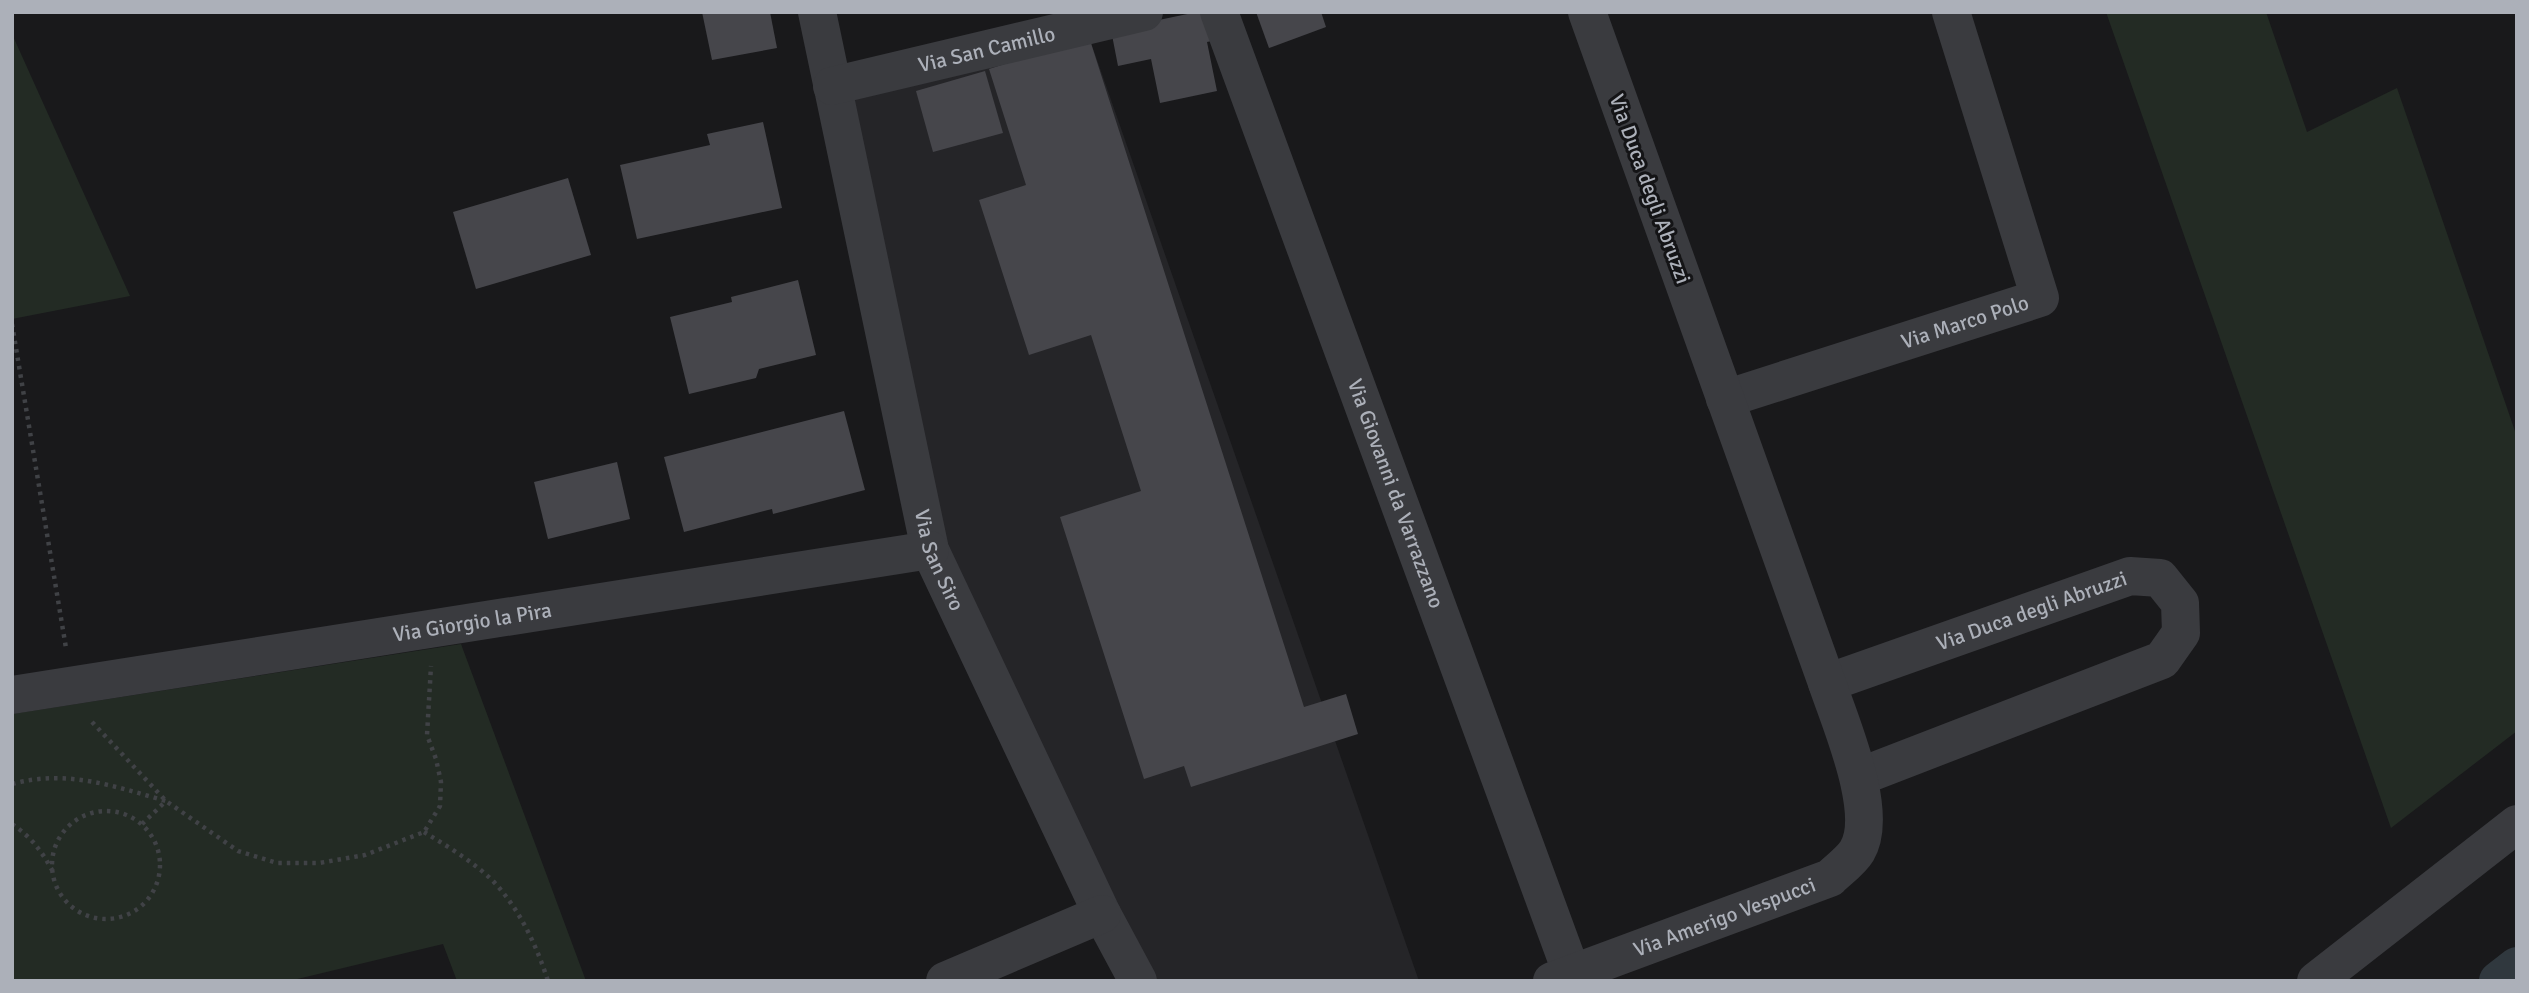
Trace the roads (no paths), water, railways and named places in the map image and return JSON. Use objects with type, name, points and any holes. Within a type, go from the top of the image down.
[{"type":"street","name":"Via San Siro","points":[[817,12],[930,550],[1102,914]]},
{"type":"street","name":"Via San Camillo","points":[[832,86],[1144,12]]},
{"type":"street","name":"Via Giovanni da Varrazzano","points":[[1219,12],[1562,977]]},
{"type":"street","name":"Via Duca degli Abruzzi","points":[[1587,12],[1827,682],[1859,776],[1865,820]]},
{"type":"street","name":"Via Marco Polo","points":[[1725,399],[2040,298],[1951,12]]},
{"type":"street","name":"Via Giorgio la Pira","points":[[12,695],[930,550]]},
{"type":"street","name":"Via Duca degli Abruzzi","points":[[1827,682],[2130,576],[2160,578],[2180,603],[2181,633],[2162,660],[1859,776]]},
{"type":"street","name":"Via Amerigo Vespucci","points":[[1562,977],[1830,878],[1857,850],[1865,820]]},
{"type":"street","points":[[2316,981],[2517,824]]},
{"type":"street","points":[[945,981],[1102,914],[1138,981]]},
{"type":"waterway","points":[[2499,981],[2517,967]]}]
